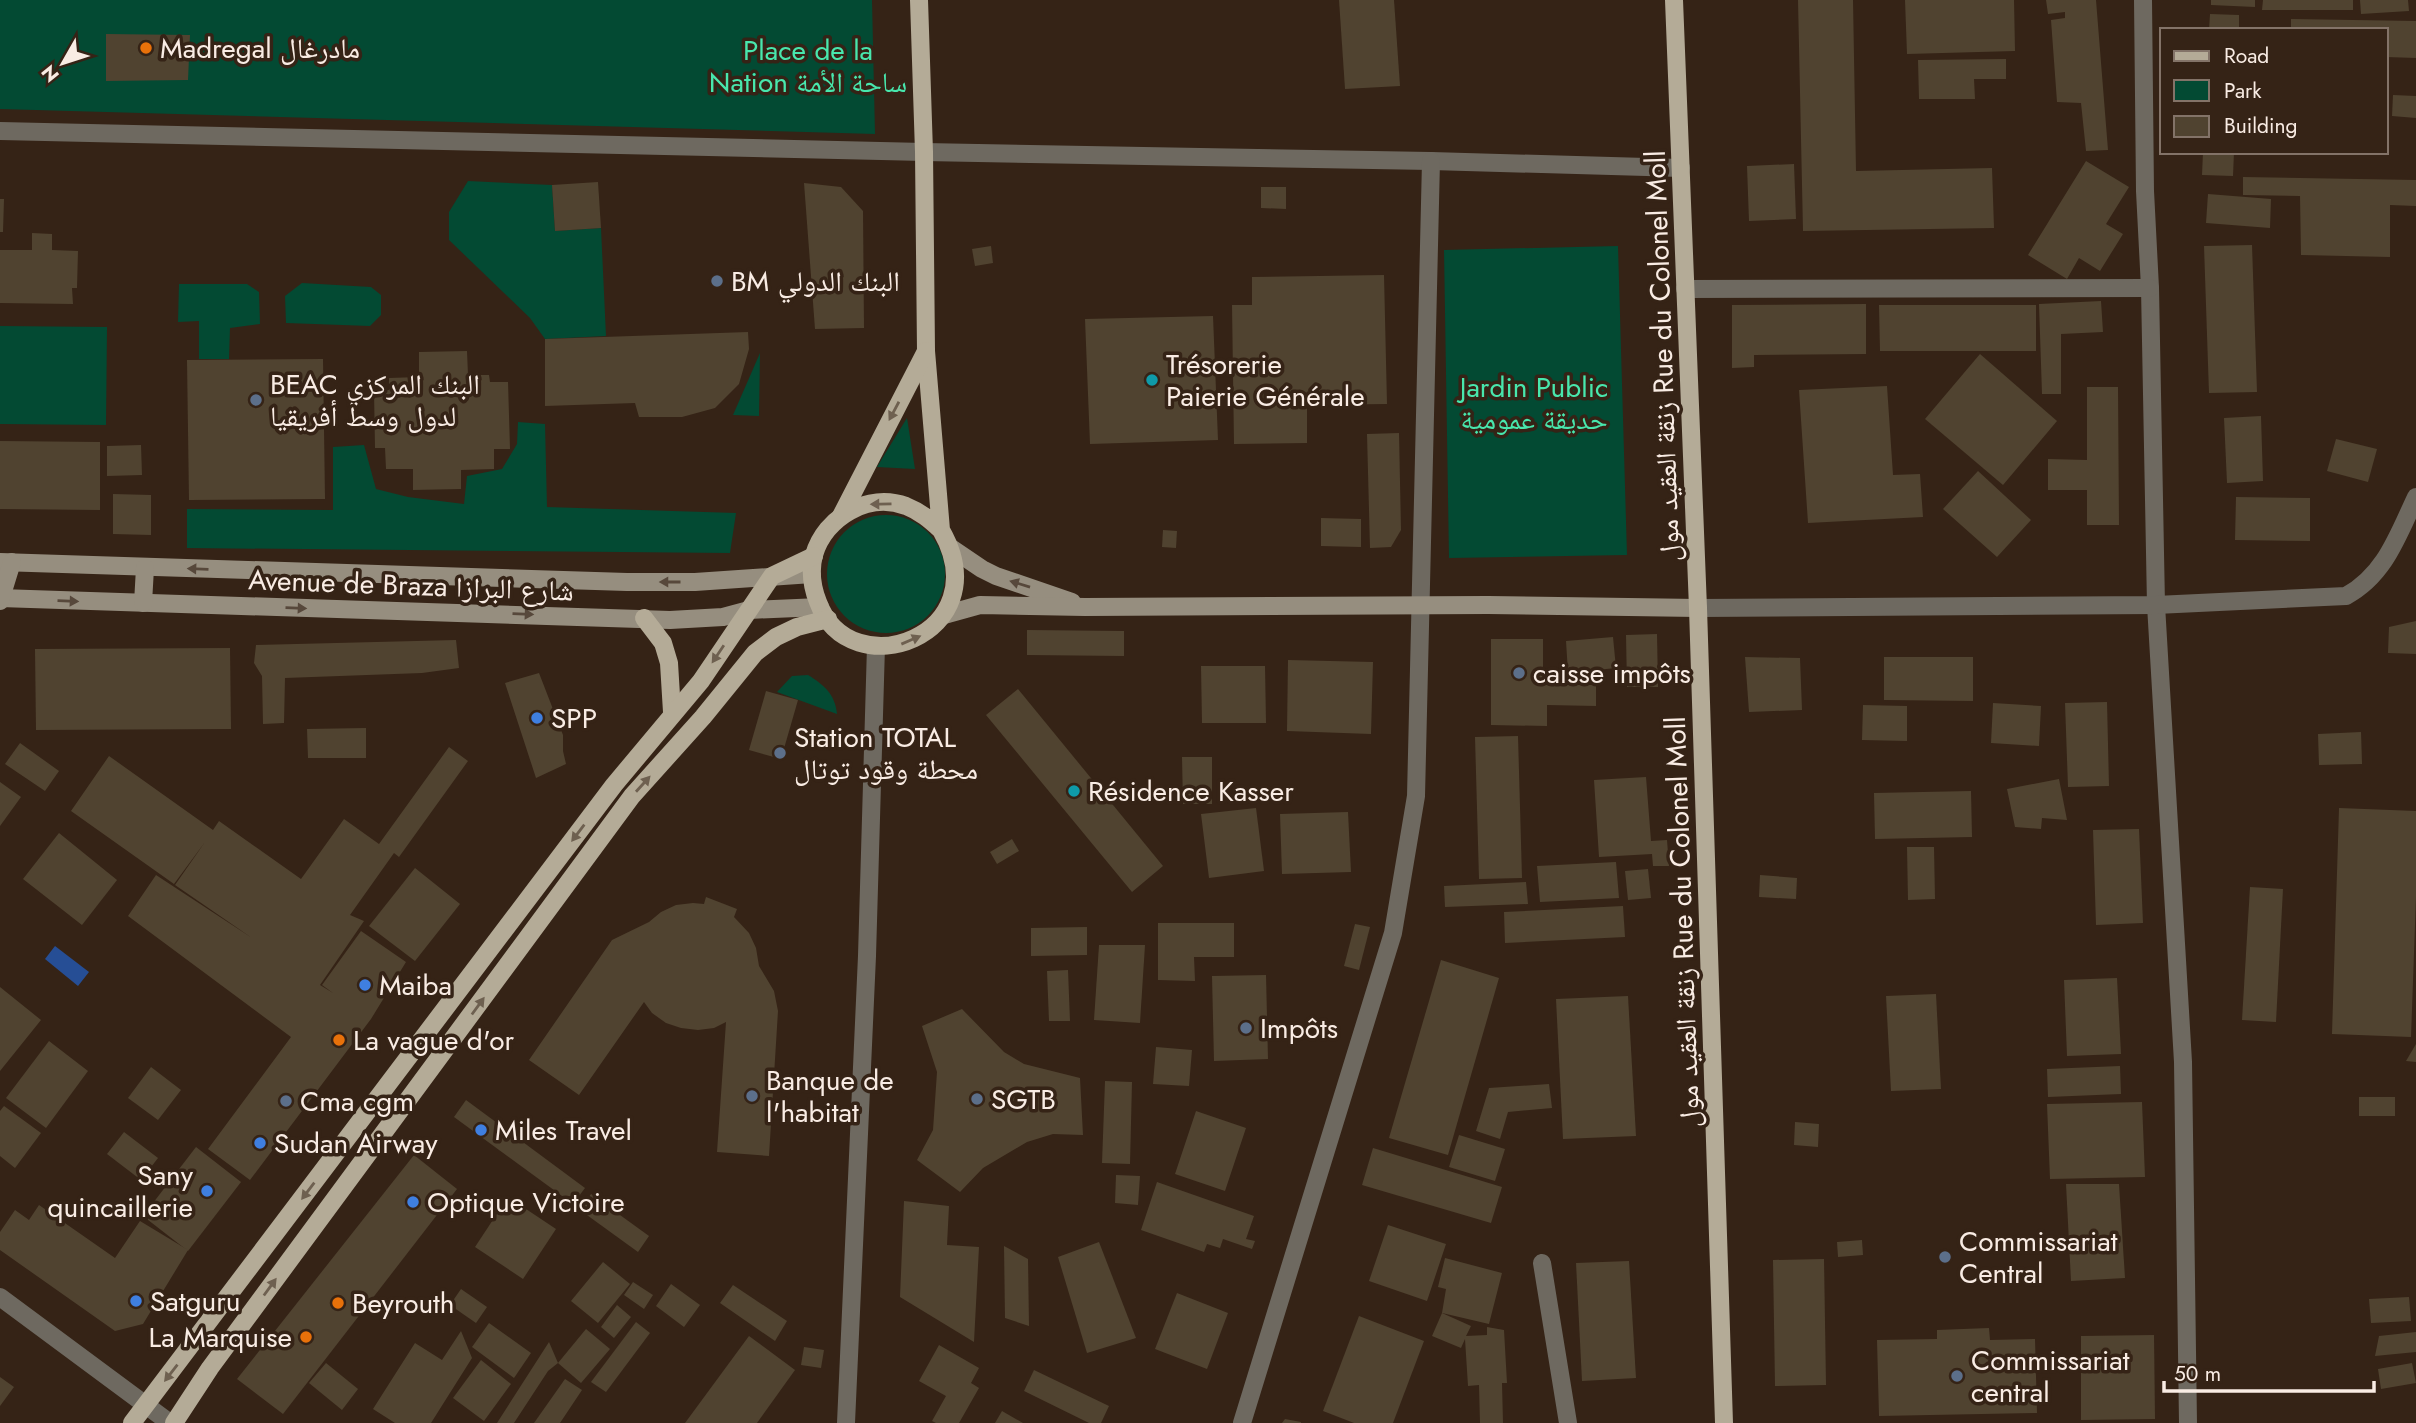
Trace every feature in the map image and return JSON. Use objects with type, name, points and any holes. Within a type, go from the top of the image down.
[{"type":"main road","points":[[919,0],[926,351],[941,530]]},
{"type":"main road","name":"زنقة العقيد مول Rue du Colonel Moll","points":[[1674,0],[1698,608],[1724,1423]]},
{"type":"main road","points":[[841,516],[926,351]]},
{"type":"main road","points":[[883,502],[904,505],[925,515],[941,530],[951,548],[956,570],[954,593],[944,615],[926,634],[902,644],[876,646],[841,632],[824,613],[814,591],[814,556],[824,533],[841,516],[860,506],[883,502]]},
{"type":"main road","points":[[951,548],[996,576],[1085,607]]},
{"type":"main road","points":[[132,1423],[614,785],[701,681],[772,576],[814,556]]},
{"type":"main road","points":[[1,599],[6,562]]},
{"type":"main road","name":"Avenue de Braza شارع البرازا","points":[[6,562],[627,582],[695,582],[812,574]]},
{"type":"main road","points":[[143,603],[145,568]]},
{"type":"main road","name":"Avenue de Braza شارع البرازا","points":[[1,599],[670,620],[723,617],[749,610],[824,613]]},
{"type":"main road","points":[[944,615],[980,605],[1698,608]]},
{"type":"main road","points":[[172,1423],[632,796],[703,717],[755,653],[776,636],[824,613]]},
{"type":"main road","points":[[644,618],[663,643],[669,663],[673,712]]},
{"type":"street","points":[[2143,0],[2145,191],[2150,288],[2156,605],[2183,1062],[2189,1423]]},
{"type":"street","points":[[0,131],[1681,168]]},
{"type":"street","points":[[1242,1423],[1393,933],[1416,796],[1431,161]]},
{"type":"street","points":[[1685,289],[2150,288]]},
{"type":"street","points":[[1698,608],[2156,605],[2346,596],[2361,588],[2389,556],[2416,497]]},
{"type":"street","points":[[846,1423],[867,956],[876,646]]},
{"type":"street","points":[[1542,1263],[1568,1423]]},
{"type":"street","points":[[0,1297],[172,1423]]},
{"type":"green space","name":"Place de la Nation ساحة الأمة","points":[[0,0],[872,0],[875,134],[0,109]]},
{"type":"green space","points":[[468,181],[552,185],[555,231],[601,228],[606,336],[545,339],[530,318],[449,240],[449,212]]},
{"type":"green space","name":"Jardin Public حديقة عمومية","points":[[1618,246],[1627,555],[1449,558],[1444,250]]},
{"type":"green space","points":[[302,283],[371,287],[381,295],[381,315],[370,326],[286,323],[285,296]]},
{"type":"green space","points":[[179,284],[247,284],[259,292],[260,324],[230,328],[229,359],[199,359],[199,321],[178,322]]},
{"type":"green space","points":[[0,326],[107,327],[106,425],[0,424]]},
{"type":"green space","points":[[760,353],[759,416],[733,415]]},
{"type":"green space","points":[[907,418],[915,469],[877,467]]},
{"type":"green space","points":[[518,422],[545,424],[547,507],[736,513],[730,553],[187,548],[187,509],[333,510],[333,447],[364,445],[376,489],[408,497],[464,504],[467,476],[502,469],[517,444]]},
{"type":"green space","points":[[886,515],[909,519],[928,532],[941,551],[945,574],[941,597],[928,616],[909,629],[886,633],[863,629],[844,616],[831,597],[827,574],[831,551],[844,532],[863,519]]},
{"type":"green space","points":[[808,675],[828,691],[837,714],[777,692],[792,676]]},
{"type":"water","points":[[55,946],[89,972],[78,986],[45,959]]},
{"type":"building","points":[[1339,0],[1394,0],[1400,86],[1345,89]]},
{"type":"building","points":[[1798,0],[1853,0],[1856,171],[1992,168],[1994,228],[1803,231]]},
{"type":"building","points":[[1905,0],[2014,0],[2015,51],[1907,54]]},
{"type":"building","points":[[2046,0],[2096,0],[2108,150],[2086,151],[2081,103],[2057,102],[2051,20],[2065,18],[2065,12],[2048,14]]},
{"type":"building","points":[[2211,0],[2255,0],[2255,7],[2211,5]]},
{"type":"building","points":[[2263,0],[2353,0],[2353,10],[2262,10]]},
{"type":"building","points":[[2360,0],[2408,0],[2409,11],[2361,14]]},
{"type":"building","points":[[2210,14],[2239,15],[2239,28],[2209,28]]},
{"type":"building","points":[[2291,19],[2416,21],[2416,58],[2388,57],[2388,28],[2291,28]]},
{"type":"building","points":[[106,34],[190,35],[188,80],[106,81]]},
{"type":"building","points":[[2006,59],[2006,79],[1974,79],[1975,99],[1919,99],[1918,60]]},
{"type":"building","points":[[2393,95],[2416,96],[2416,118],[2392,116]]},
{"type":"building","points":[[2203,154],[2234,154],[2233,176],[2202,175]]},
{"type":"building","points":[[2086,161],[2129,187],[2106,224],[2123,234],[2100,271],[2079,258],[2067,279],[2028,255]]},
{"type":"building","points":[[1794,164],[1796,219],[1749,221],[1747,166]]},
{"type":"building","points":[[2243,177],[2416,180],[2416,206],[2390,205],[2390,257],[2301,255],[2300,196],[2243,195]]},
{"type":"building","points":[[598,182],[601,228],[555,231],[552,185]]},
{"type":"building","points":[[804,183],[841,187],[863,211],[864,328],[815,329]]},
{"type":"building","points":[[1261,187],[1286,187],[1286,209],[1261,208]]},
{"type":"building","points":[[2208,194],[2271,199],[2270,228],[2206,223]]},
{"type":"building","points":[[0,199],[4,199],[3,232],[0,232]]},
{"type":"building","points":[[32,233],[52,234],[52,250],[78,251],[77,288],[72,288],[73,304],[0,303],[0,250],[32,250]]},
{"type":"building","points":[[2252,245],[2257,392],[2209,393],[2204,246]]},
{"type":"building","points":[[991,246],[993,263],[975,266],[972,249]]},
{"type":"building","points":[[1384,275],[1387,404],[1307,405],[1307,443],[1234,444],[1232,305],[1252,305],[1252,277]]},
{"type":"building","points":[[2101,301],[2103,332],[2061,334],[2061,394],[2042,394],[2039,304]]},
{"type":"building","points":[[1866,304],[1866,354],[1754,355],[1754,367],[1732,368],[1732,305]]},
{"type":"building","points":[[1879,305],[2036,305],[2036,351],[1880,351]]},
{"type":"building","name":"Trésorerie Paierie Générale","points":[[1213,316],[1218,440],[1090,444],[1085,319]]},
{"type":"building","name":"BEAC البنك المركزي لدول وسط أفريقيا","points":[[748,332],[749,349],[739,384],[715,408],[682,417],[639,417],[635,403],[545,406],[545,339]]},
{"type":"building","name":"BEAC البنك المركزي لدول وسط أفريقيا","points":[[467,351],[468,375],[489,375],[490,382],[508,382],[510,449],[494,449],[494,469],[461,470],[461,489],[413,490],[413,469],[386,469],[385,448],[375,448],[374,391],[389,390],[389,378],[419,377],[419,352]]},
{"type":"building","points":[[1980,354],[2057,421],[2003,485],[1925,419]]},
{"type":"building","name":"BEAC البنك المركزي لدول وسط أفريقيا","points":[[323,359],[325,499],[189,500],[187,360]]},
{"type":"building","points":[[1887,386],[1893,475],[1920,474],[1923,517],[1808,523],[1799,390]]},
{"type":"building","points":[[2087,387],[2118,387],[2119,525],[2087,525],[2087,490],[2048,490],[2048,459],[2087,460]]},
{"type":"building","points":[[2261,416],[2263,481],[2227,483],[2224,418]]},
{"type":"building","points":[[1399,433],[1401,530],[1391,547],[1370,548],[1367,434]]},
{"type":"building","points":[[2336,439],[2377,449],[2368,482],[2327,471]]},
{"type":"building","points":[[0,441],[100,442],[100,510],[0,509]]},
{"type":"building","points":[[141,445],[142,475],[107,476],[107,446]]},
{"type":"building","points":[[1978,471],[2031,520],[1997,557],[1943,509]]},
{"type":"building","points":[[113,494],[151,495],[151,535],[113,534]]},
{"type":"building","points":[[2236,497],[2310,498],[2310,541],[2235,540]]},
{"type":"building","points":[[1321,518],[1361,519],[1361,547],[1321,546]]},
{"type":"building","points":[[1163,530],[1177,531],[1176,548],[1162,547]]},
{"type":"building","points":[[2416,621],[2416,654],[2388,653],[2389,627]]},
{"type":"building","points":[[1027,630],[1124,631],[1124,656],[1027,655]]},
{"type":"building","points":[[1657,634],[1658,687],[1627,687],[1626,635]]},
{"type":"building","points":[[1613,637],[1616,668],[1568,673],[1566,641]]},
{"type":"building","points":[[1491,639],[1543,639],[1543,685],[1596,685],[1596,706],[1547,705],[1547,726],[1491,725]]},
{"type":"building","points":[[456,640],[459,668],[422,673],[285,678],[284,723],[263,724],[262,676],[254,663],[256,645]]},
{"type":"building","points":[[230,648],[231,729],[36,730],[35,649]]},
{"type":"building","points":[[1745,657],[1800,658],[1802,710],[1749,712]]},
{"type":"building","points":[[1884,657],[1973,657],[1973,701],[1884,700]]},
{"type":"building","points":[[1288,660],[1373,662],[1371,734],[1287,731]]},
{"type":"building","points":[[1201,666],[1265,666],[1266,723],[1202,723]]},
{"type":"building","name":"SPP","points":[[539,673],[563,735],[566,764],[536,778],[505,683]]},
{"type":"building","name":"Résidence Kasser","points":[[1018,689],[1163,866],[1132,892],[986,715]]},
{"type":"building","points":[[766,691],[798,700],[781,759],[749,750]]},
{"type":"building","points":[[2107,702],[2109,786],[2068,787],[2065,703]]},
{"type":"building","points":[[1993,703],[2041,706],[2039,746],[1991,743]]},
{"type":"building","points":[[1863,705],[1907,706],[1907,741],[1862,740]]},
{"type":"building","points":[[366,728],[366,758],[308,758],[307,729]]},
{"type":"building","points":[[2361,732],[2362,764],[2319,765],[2318,734]]},
{"type":"building","points":[[1518,736],[1522,878],[1479,879],[1475,737]]},
{"type":"building","points":[[20,743],[59,771],[45,791],[5,764]]},
{"type":"building","points":[[449,747],[468,761],[399,857],[394,853],[350,915],[364,921],[320,985],[333,993],[322,985],[361,931],[406,962],[371,1019],[250,1180],[208,1149],[291,1037],[128,916],[156,875],[252,938],[175,885],[205,842],[174,884],[71,811],[109,756],[213,830],[219,821],[301,879],[344,819],[379,844]]},
{"type":"building","points":[[1182,757],[1212,757],[1212,804],[1183,804]]},
{"type":"building","points":[[1646,777],[1651,841],[1667,840],[1669,866],[1653,866],[1652,854],[1599,857],[1594,780]]},
{"type":"building","points":[[2059,779],[2067,820],[2042,818],[2041,829],[2015,827],[2007,789]]},
{"type":"building","points":[[0,782],[21,797],[0,826]]},
{"type":"building","points":[[1971,791],[1972,837],[1875,839],[1874,793]]},
{"type":"building","points":[[1256,808],[1264,871],[1209,878],[1201,814]]},
{"type":"building","points":[[2339,808],[2416,811],[2411,1037],[2332,1034]]},
{"type":"building","points":[[1348,812],[1351,872],[1282,874],[1280,814]]},
{"type":"building","points":[[2139,829],[2143,923],[2096,925],[2093,830]]},
{"type":"building","points":[[59,833],[117,880],[82,925],[23,879]]},
{"type":"building","points":[[1012,839],[1019,851],[997,864],[990,852]]},
{"type":"building","points":[[1907,847],[1934,847],[1935,899],[1908,900]]},
{"type":"building","points":[[1616,862],[1619,898],[1540,902],[1537,866]]},
{"type":"building","points":[[415,868],[460,904],[415,961],[369,926]]},
{"type":"building","points":[[1648,869],[1651,898],[1628,900],[1625,871]]},
{"type":"building","points":[[1760,875],[1797,878],[1796,899],[1759,897]]},
{"type":"building","points":[[1526,882],[1528,904],[1445,907],[1444,886]]},
{"type":"building","points":[[2250,887],[2283,889],[2276,1022],[2242,1020]]},
{"type":"building","points":[[706,897],[737,909],[734,917],[749,933],[756,948],[759,966],[774,991],[778,1011],[769,1156],[717,1152],[726,1022],[714,1028],[681,1028],[666,1023],[652,1013],[644,1002],[579,1095],[529,1060],[612,940],[676,905],[704,904]]},
{"type":"building","points":[[1623,906],[1625,937],[1505,943],[1504,912]]},
{"type":"building","points":[[1158,923],[1234,923],[1234,957],[1194,957],[1195,981],[1158,980]]},
{"type":"building","points":[[1355,924],[1370,927],[1359,970],[1344,966]]},
{"type":"building","points":[[1087,927],[1087,955],[1031,956],[1031,928]]},
{"type":"building","points":[[1099,945],[1145,945],[1140,1023],[1094,1020]]},
{"type":"building","points":[[1441,960],[1499,978],[1448,1155],[1389,1138]]},
{"type":"building","points":[[1068,970],[1070,1021],[1049,1021],[1047,971]]},
{"type":"building","points":[[1266,975],[1268,1059],[1214,1061],[1212,976]]},
{"type":"building","points":[[2117,978],[2121,1054],[2067,1056],[2064,980]]},
{"type":"building","points":[[0,987],[41,1020],[0,1071]]},
{"type":"building","points":[[1936,994],[1941,1089],[1891,1091],[1886,996]]},
{"type":"building","points":[[1628,996],[1636,1136],[1563,1139],[1556,999]]},
{"type":"building","points":[[962,1009],[1004,1052],[1024,1064],[1080,1078],[1083,1135],[1053,1134],[1027,1142],[983,1168],[960,1192],[917,1160],[933,1130],[937,1072],[922,1026]]},
{"type":"building","points":[[49,1041],[88,1071],[46,1128],[6,1098]]},
{"type":"building","points":[[2416,1044],[2416,1062],[2406,1061]]},
{"type":"building","points":[[1156,1047],[1192,1050],[1189,1086],[1153,1084]]},
{"type":"building","points":[[2120,1066],[2121,1094],[2048,1097],[2047,1069]]},
{"type":"building","points":[[151,1067],[181,1090],[158,1120],[128,1098]]},
{"type":"building","points":[[1105,1081],[1132,1082],[1130,1164],[1102,1163]]},
{"type":"building","points":[[1549,1084],[1552,1108],[1508,1112],[1500,1139],[1476,1131],[1489,1088]]},
{"type":"building","points":[[2359,1097],[2395,1097],[2395,1116],[2359,1116]]},
{"type":"building","points":[[466,1100],[585,1188],[573,1204],[454,1117]]},
{"type":"building","points":[[2142,1102],[2145,1177],[2050,1179],[2047,1104]]},
{"type":"building","points":[[4,1106],[41,1133],[15,1168],[0,1156],[0,1111]]},
{"type":"building","points":[[1196,1111],[1246,1128],[1225,1191],[1175,1174]]},
{"type":"building","points":[[1795,1122],[1819,1124],[1818,1147],[1794,1145]]},
{"type":"building","points":[[124,1132],[158,1158],[141,1180],[107,1154]]},
{"type":"building","points":[[1459,1135],[1505,1149],[1495,1181],[1449,1167]]},
{"type":"building","points":[[196,1147],[241,1182],[188,1251],[143,1216]]},
{"type":"building","points":[[1373,1148],[1502,1187],[1491,1223],[1362,1185]]},
{"type":"building","points":[[414,1155],[457,1189],[283,1414],[237,1379]]},
{"type":"building","points":[[1116,1175],[1140,1176],[1138,1205],[1115,1203]]},
{"type":"building","points":[[1157,1182],[1254,1216],[1246,1239],[1255,1241],[1252,1249],[1223,1239],[1220,1248],[1207,1244],[1204,1252],[1141,1230]]},
{"type":"building","points":[[2066,1184],[2119,1184],[2125,1278],[2071,1281]]},
{"type":"building","points":[[591,1194],[649,1236],[638,1252],[580,1210]]},
{"type":"building","points":[[508,1197],[556,1229],[523,1279],[475,1247]]},
{"type":"building","points":[[904,1201],[949,1206],[947,1245],[979,1247],[974,1342],[900,1297]]},
{"type":"building","points":[[39,1205],[115,1258],[140,1221],[188,1250],[143,1324],[115,1331],[0,1250],[0,1232],[15,1210],[29,1220]]},
{"type":"building","points":[[1388,1225],[1446,1244],[1427,1301],[1369,1281]]},
{"type":"building","points":[[1862,1240],[1863,1255],[1838,1257],[1837,1242]]},
{"type":"building","points":[[1099,1242],[1136,1338],[1087,1353],[1058,1257]]},
{"type":"building","points":[[1004,1246],[1028,1259],[1029,1326],[1005,1318]]},
{"type":"building","points":[[1445,1258],[1502,1273],[1489,1324],[1442,1313],[1446,1289],[1438,1287]]},
{"type":"building","points":[[1824,1259],[1826,1385],[1775,1386],[1773,1260]]},
{"type":"building","points":[[1629,1261],[1636,1378],[1582,1381],[1576,1263]]},
{"type":"building","points":[[603,1262],[630,1284],[598,1323],[571,1301]]},
{"type":"building","points":[[633,1282],[653,1295],[644,1309],[624,1295]]},
{"type":"building","points":[[671,1284],[700,1305],[684,1327],[656,1306]]},
{"type":"building","points":[[733,1285],[787,1321],[775,1341],[720,1303]]},
{"type":"building","points":[[461,1289],[487,1307],[476,1323],[450,1305]]},
{"type":"building","points":[[1177,1293],[1228,1313],[1207,1369],[1155,1349]]},
{"type":"building","points":[[2409,1297],[2411,1321],[2371,1323],[2369,1299]]},
{"type":"building","points":[[617,1305],[631,1317],[614,1338],[601,1327]]},
{"type":"building","points":[[1442,1313],[1471,1326],[1466,1336],[1487,1335],[1487,1327],[1504,1330],[1507,1383],[1502,1383],[1503,1423],[1480,1423],[1479,1385],[1468,1386],[1465,1339],[1461,1348],[1432,1336]]},
{"type":"building","points":[[1359,1316],[1424,1341],[1393,1423],[1354,1423],[1323,1411]]},
{"type":"building","points":[[636,1322],[650,1333],[606,1392],[591,1382]]},
{"type":"building","points":[[489,1323],[531,1353],[514,1378],[472,1347]]},
{"type":"building","name":"Commissariat central","points":[[1989,1328],[1990,1340],[2035,1339],[2037,1413],[1879,1416],[1877,1340],[1937,1339],[1937,1330]]},
{"type":"building","points":[[586,1329],[610,1349],[581,1383],[558,1363]]},
{"type":"building","points":[[461,1331],[472,1358],[431,1423],[395,1423],[373,1409],[415,1343],[442,1360]]},
{"type":"building","points":[[2416,1332],[2416,1352],[2375,1356],[2379,1336]]},
{"type":"building","points":[[2154,1335],[2155,1419],[2081,1420],[2081,1336]]},
{"type":"building","points":[[749,1336],[795,1370],[757,1423],[685,1423]]},
{"type":"building","points":[[549,1342],[558,1363],[548,1371],[514,1423],[497,1423]]},
{"type":"building","points":[[939,1345],[979,1368],[971,1383],[979,1388],[959,1423],[932,1421],[946,1396],[919,1381]]},
{"type":"building","points":[[804,1347],[824,1350],[821,1368],[801,1365]]},
{"type":"building","points":[[481,1360],[511,1384],[484,1421],[453,1398]]},
{"type":"building","points":[[326,1363],[358,1389],[342,1410],[309,1383]]},
{"type":"building","points":[[2412,1363],[2416,1383],[2381,1389],[2378,1369]]},
{"type":"building","points":[[1034,1370],[1109,1406],[1101,1423],[1089,1423],[1024,1391]]},
{"type":"building","points":[[0,1377],[14,1387],[0,1406]]},
{"type":"building","points":[[565,1379],[582,1390],[560,1423],[534,1423]]},
{"type":"building","points":[[1002,1411],[1023,1423],[995,1423]]},
{"type":"building","points":[[1285,1419],[1301,1422],[1301,1423],[1282,1423]]},
{"type":"place","name":"Madregal مادرغال","points":[[146,48]]},
{"type":"place","name":"BM البنك الدولي","points":[[717,281]]},
{"type":"place","name":"Trésorerie Paierie Générale","points":[[1152,380]]},
{"type":"place","name":"BEAC البنك المركزي لدول وسط أفريقيا","points":[[256,400]]},
{"type":"place","name":"caisse impôts","points":[[1519,673]]},
{"type":"place","name":"SPP","points":[[537,718]]},
{"type":"place","name":"Station TOTAL محطة وقود توتال","points":[[780,753]]},
{"type":"place","name":"Résidence Kasser","points":[[1074,791]]},
{"type":"place","name":"Maiba","points":[[365,985]]},
{"type":"place","name":"Impôts","points":[[1246,1028]]},
{"type":"place","name":"La vague d'or","points":[[339,1040]]},
{"type":"place","name":"Banque de l'habitat","points":[[752,1096]]},
{"type":"place","name":"SGTB","points":[[977,1099]]},
{"type":"place","name":"Cma cgm","points":[[286,1101]]},
{"type":"place","name":"Miles Travel","points":[[481,1130]]},
{"type":"place","name":"Sudan Airway","points":[[260,1143]]},
{"type":"place","name":"Sany quincaillerie","points":[[207,1191]]},
{"type":"place","name":"Optique Victoire","points":[[413,1202]]},
{"type":"place","name":"Commissariat Central","points":[[1945,1257]]},
{"type":"place","name":"Satguru","points":[[136,1301]]},
{"type":"place","name":"Beyrouth","points":[[338,1303]]},
{"type":"place","name":"La Marquise","points":[[306,1337]]},
{"type":"place","name":"Commissariat central","points":[[1957,1376]]}]
